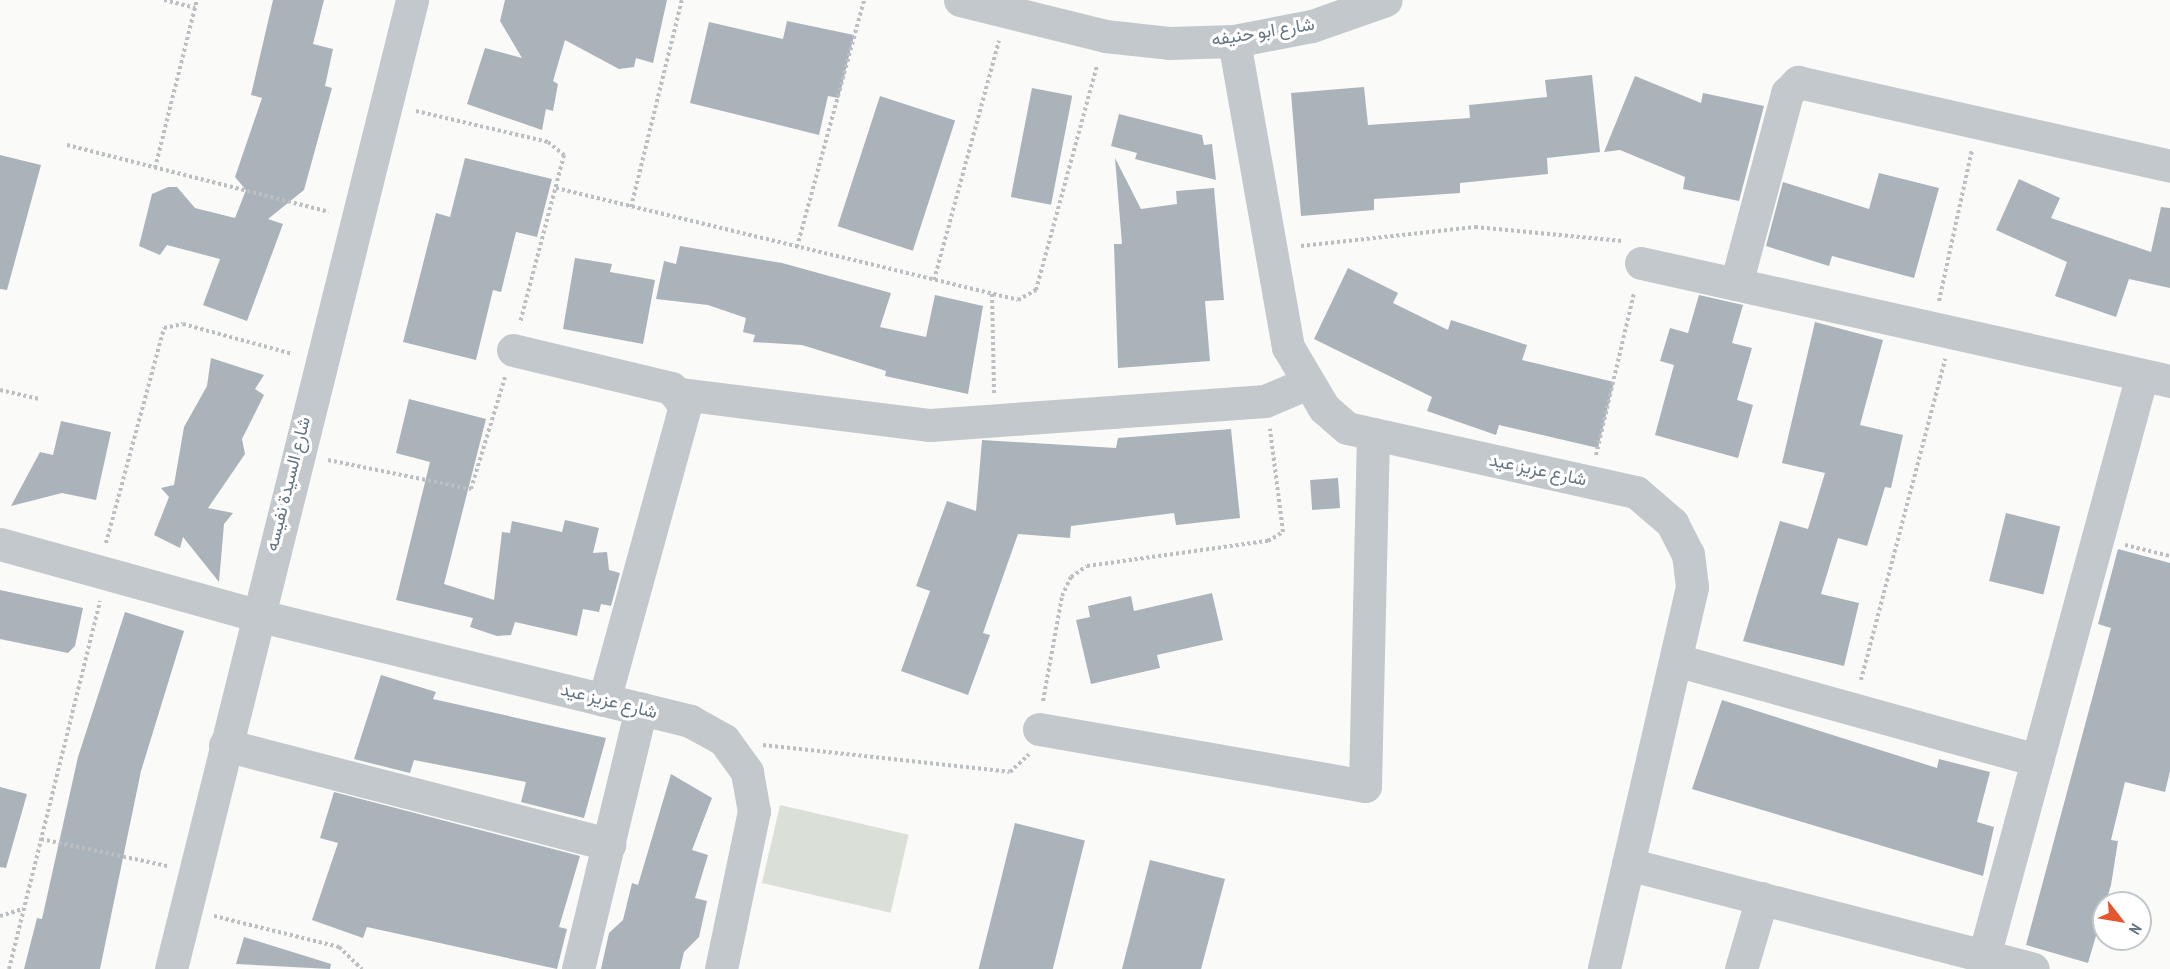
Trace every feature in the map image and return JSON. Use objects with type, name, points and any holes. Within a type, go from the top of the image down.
[{"type":"street","name":"شارع السيدة نفيسه","points":[[171,969],[296,453],[412,0]]},
{"type":"street","name":"شارع ابو حنيفه","points":[[960,0],[1105,36],[1169,43],[1234,40],[1312,27],[1386,0]]},
{"type":"street","name":"شارع عزيز عيد","points":[[1234,40],[1288,347],[1305,384],[1347,428],[1636,492],[1672,523],[1688,554],[1692,587],[1604,969]]},
{"type":"street","points":[[1736,285],[1791,86],[1807,80],[2170,166]]},
{"type":"street","points":[[1641,263],[2156,378],[2098,538],[1984,956]]},
{"type":"street","points":[[513,350],[681,394],[899,424],[1265,401],[1305,384]]},
{"type":"street","points":[[604,700],[686,406],[681,394]]},
{"type":"street","points":[[1038,729],[1365,786],[1373,434]]},
{"type":"street","name":"شارع عزيز عيد","points":[[0,544],[256,615],[690,721],[724,740],[747,772],[754,811],[721,969]]},
{"type":"street","points":[[1676,660],[2037,760]]},
{"type":"street","points":[[578,969],[642,709]]},
{"type":"street","points":[[225,745],[609,844]]},
{"type":"street","points":[[1628,864],[2033,969]]},
{"type":"street","points":[[1741,969],[1762,898]]},
{"type":"path","points":[[164,0],[195,8]]},
{"type":"path","points":[[155,168],[197,0]]},
{"type":"path","points":[[631,207],[682,0]]},
{"type":"path","points":[[797,247],[864,0]]},
{"type":"path","points":[[934,280],[1006,11]]},
{"type":"path","points":[[556,188],[1017,300],[1036,290],[1105,36]]},
{"type":"path","points":[[296,453],[471,489],[513,350],[556,188],[564,155],[558,146],[386,103]]},
{"type":"path","points":[[1853,709],[1942,330],[1979,121]]},
{"type":"path","points":[[67,146],[356,219]]},
{"type":"path","points":[[1270,249],[1475,227],[1626,242],[1641,263],[1590,481]]},
{"type":"path","points":[[992,294],[994,419]]},
{"type":"path","points":[[9,969],[102,573],[164,328],[183,324],[319,362]]},
{"type":"path","points":[[0,390],[38,399]]},
{"type":"path","points":[[724,740],[1010,772],[1027,759],[1038,729],[1062,596],[1071,577],[1087,566],[1268,541],[1282,532],[1265,401]]},
{"type":"path","points":[[2098,538],[2170,556]]},
{"type":"path","points":[[41,839],[195,872]]},
{"type":"path","points":[[0,916],[24,909]]},
{"type":"path","points":[[185,909],[339,947],[362,969]]},
{"type":"shaded area","points":[[780,805],[909,835],[891,913],[762,883]]},
{"type":"building","points":[[273,0],[324,0],[313,44],[333,49],[325,86],[332,88],[304,190],[268,219],[283,224],[247,321],[203,305],[220,259],[167,245],[160,255],[139,246],[152,194],[168,187],[177,187],[195,208],[235,218],[246,190],[235,177],[262,98],[251,95]]},
{"type":"building","points":[[505,0],[667,0],[653,63],[636,58],[634,67],[619,69],[565,40],[553,81],[558,84],[553,111],[546,109],[542,130],[467,104],[485,48],[522,58],[500,21]]},
{"type":"building","points":[[787,21],[854,35],[839,98],[828,96],[819,135],[690,103],[709,22],[783,39]]},
{"type":"building","points":[[1592,75],[1600,152],[1547,158],[1548,174],[1460,183],[1460,193],[1374,199],[1374,210],[1301,216],[1291,93],[1364,87],[1368,125],[1470,118],[1469,105],[1547,97],[1545,80]]},
{"type":"building","points":[[1635,76],[1701,103],[1703,93],[1764,106],[1739,201],[1683,189],[1685,177],[1620,150],[1604,152]]},
{"type":"building","points":[[1032,88],[1072,96],[1051,205],[1011,197]]},
{"type":"building","points":[[880,96],[955,120],[913,251],[838,226]]},
{"type":"building","points":[[1119,114],[1202,135],[1204,145],[1212,144],[1216,180],[1135,159],[1137,153],[1111,146]]},
{"type":"building","points":[[0,155],[41,165],[7,290],[0,289]]},
{"type":"building","points":[[465,158],[552,179],[537,237],[516,232],[501,292],[493,290],[476,360],[403,342],[436,213],[450,217]]},
{"type":"building","points":[[1115,158],[1141,209],[1177,204],[1176,191],[1214,188],[1224,300],[1205,301],[1210,361],[1118,368],[1114,244],[1122,244]]},
{"type":"building","points":[[1879,173],[1939,188],[1914,278],[1832,256],[1829,266],[1766,246],[1783,182],[1869,209]]},
{"type":"building","points":[[2019,179],[2060,198],[2051,218],[2151,252],[2161,207],[2170,208],[2170,288],[2129,279],[2116,317],[2055,296],[2067,262],[1996,230]]},
{"type":"building","points":[[680,246],[782,263],[891,293],[880,327],[926,337],[935,295],[983,306],[968,394],[885,376],[886,371],[802,345],[753,342],[755,335],[743,332],[746,318],[708,305],[656,299],[664,261],[676,264]]},
{"type":"building","points":[[575,258],[612,264],[610,272],[655,280],[643,344],[563,329]]},
{"type":"building","points":[[1348,268],[1398,293],[1393,303],[1448,330],[1451,320],[1527,345],[1522,360],[1614,382],[1598,448],[1499,425],[1496,435],[1427,411],[1432,397],[1314,339]]},
{"type":"building","points":[[1699,295],[1743,305],[1732,343],[1752,348],[1737,400],[1753,405],[1738,458],[1655,435],[1674,365],[1660,361],[1670,328],[1688,333]]},
{"type":"building","points":[[1815,322],[1883,340],[1860,425],[1903,435],[1891,488],[1885,487],[1867,546],[1838,538],[1821,594],[1859,603],[1844,666],[1743,641],[1780,521],[1808,529],[1825,473],[1782,463]]},
{"type":"building","points":[[211,358],[264,375],[255,389],[264,395],[242,439],[245,454],[208,508],[233,513],[224,524],[219,582],[183,537],[180,548],[154,535],[169,497],[161,488],[174,485],[184,427],[207,386]]},
{"type":"building","points":[[409,399],[486,419],[444,584],[494,600],[502,532],[510,533],[512,521],[562,532],[565,520],[599,528],[593,553],[607,552],[609,570],[620,573],[611,606],[601,604],[599,612],[583,609],[577,636],[515,622],[511,635],[497,636],[470,627],[473,618],[396,600],[430,462],[396,453]]},
{"type":"building","points":[[61,421],[111,432],[96,500],[62,493],[11,506],[40,452],[53,455]]},
{"type":"building","points":[[1231,429],[1240,518],[1176,525],[1174,513],[1071,526],[1070,538],[1018,534],[983,633],[990,635],[968,695],[901,671],[930,591],[916,586],[947,501],[976,511],[982,440],[1116,448],[1118,438]]},
{"type":"building","points":[[1338,478],[1340,508],[1312,510],[1310,480]]},
{"type":"building","points":[[2006,513],[2060,527],[2043,594],[1989,581]]},
{"type":"building","points":[[2118,549],[2170,563],[2170,771],[2165,792],[2125,782],[2111,840],[2118,841],[2109,891],[2092,891],[2092,949],[2088,963],[2026,945],[2111,628],[2098,624]]},
{"type":"building","points":[[0,590],[83,608],[75,646],[68,653],[0,639]]},
{"type":"building","points":[[1212,593],[1223,640],[1157,655],[1160,668],[1091,684],[1076,620],[1090,617],[1088,606],[1131,596],[1134,611]]},
{"type":"building","points":[[125,612],[184,631],[141,771],[100,969],[24,969],[37,918],[42,919],[78,757]]},
{"type":"building","points":[[381,675],[436,692],[433,699],[606,738],[584,818],[521,802],[526,782],[414,760],[410,773],[354,759]]},
{"type":"building","points":[[1722,700],[1937,768],[1939,759],[1990,772],[1977,822],[1994,827],[1983,876],[1692,789]]},
{"type":"building","points":[[671,774],[712,798],[692,850],[708,855],[695,898],[707,901],[699,937],[684,952],[680,969],[601,969],[609,933],[623,920],[632,883],[638,885]]},
{"type":"building","points":[[0,787],[27,794],[6,868],[0,867]]},
{"type":"building","points":[[334,792],[580,856],[559,927],[567,929],[557,969],[367,927],[363,938],[312,920],[338,843],[320,838]]},
{"type":"building","points":[[1015,823],[1085,840],[1053,969],[979,969]]},
{"type":"building","points":[[1150,860],[1225,879],[1201,969],[1122,969]]},
{"type":"building","points":[[244,937],[331,964],[330,969],[236,964]]}]
